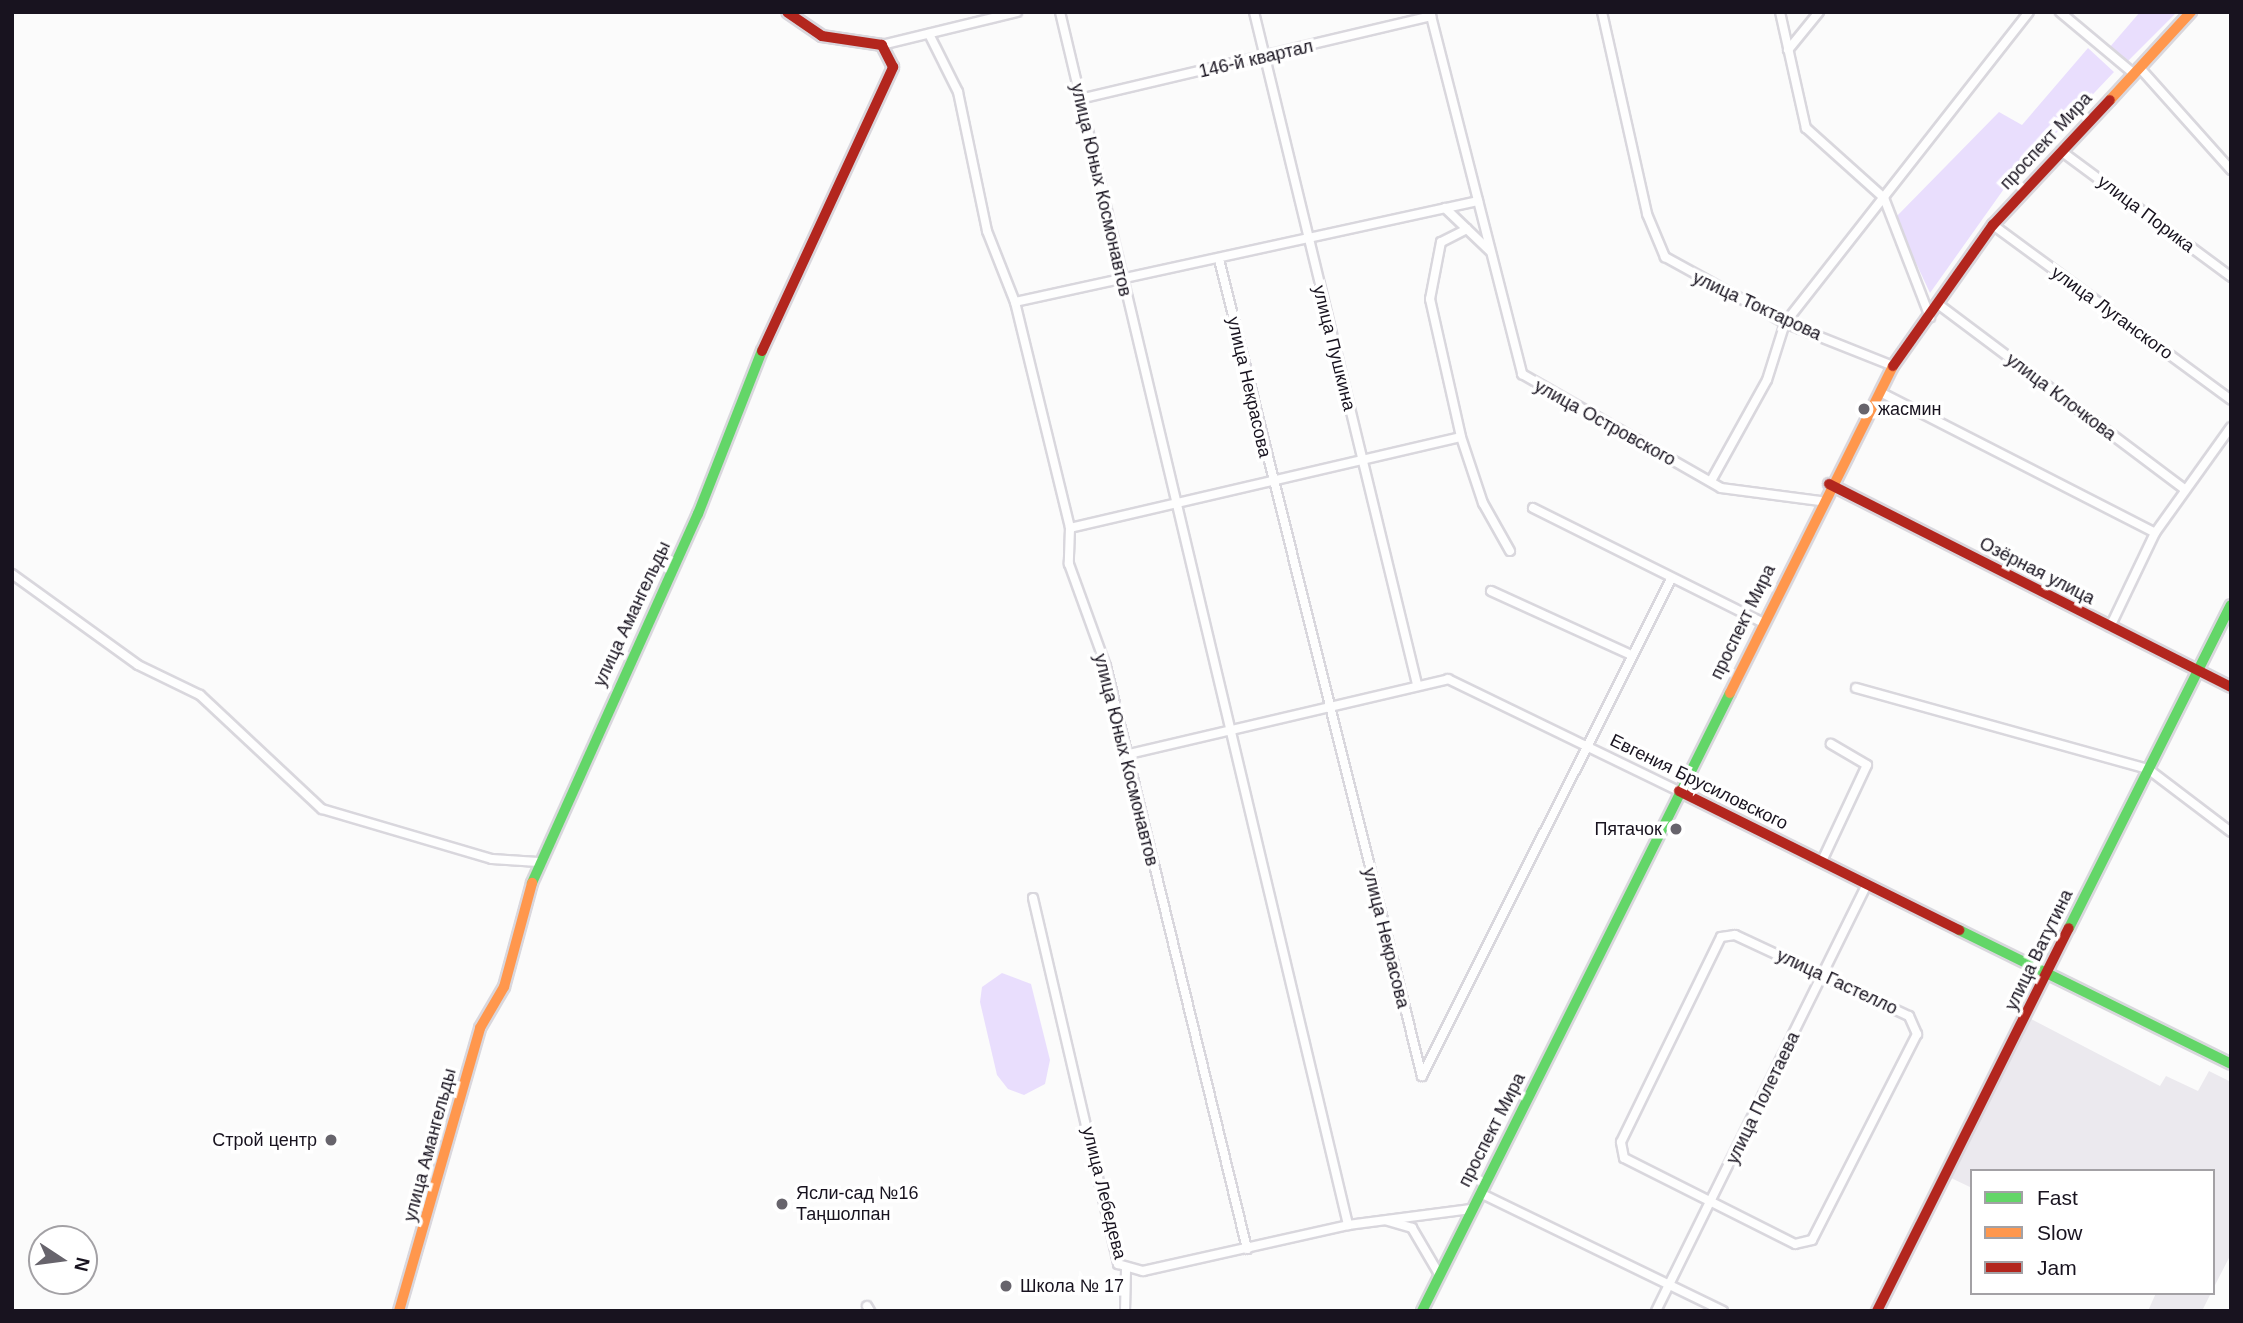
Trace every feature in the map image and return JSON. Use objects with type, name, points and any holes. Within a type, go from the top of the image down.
[{"type":"street","points":[[787,12],[822,36],[882,46],[1017,12]]},
{"type":"street","name":"улица Юных Космонавтов","points":[[1060,12],[1174,507],[1348,1225]]},
{"type":"street","name":"улица Пушкина","points":[[1254,12],[1417,684]]},
{"type":"street","name":"улица Токтарова","points":[[1602,12],[1658,246],[1683,271],[1785,323],[1893,366]]},
{"type":"street","points":[[1780,12],[1806,128],[1884,198],[1930,317]]},
{"type":"street","points":[[1788,50],[1819,12]]},
{"type":"street","points":[[1711,481],[1767,380],[1785,323],[2029,12]]},
{"type":"street","points":[[2060,12],[2136,70],[2231,170]]},
{"type":"street","name":"проспект Мира","points":[[1422,1311],[1764,623],[1820,501],[1893,366],[1993,225],[2191,12]]},
{"type":"street","name":"146-й квартал","points":[[1080,99],[1264,59],[1431,14]]},
{"type":"street","name":"улица Островского","points":[[1431,14],[1522,374],[1532,385],[1711,481],[1820,501]]},
{"type":"street","name":"улица Юных Космонавтов","points":[[929,34],[958,92],[987,231],[1015,302],[1070,528],[1069,564],[1105,666],[1248,1249]]},
{"type":"street","name":"улица Амангельды","points":[[399,1311],[480,1028],[504,987],[538,862],[698,514],[740,397],[890,84],[893,67],[882,46]]},
{"type":"street","name":"улица Порика","points":[[2061,151],[2231,278]]},
{"type":"street","points":[[1015,302],[1122,282],[1478,201]]},
{"type":"street","points":[[1445,208],[1490,251]]},
{"type":"street","name":"улица Луганского","points":[[1993,225],[2231,400]]},
{"type":"street","points":[[1467,229],[1441,242],[1429,288],[1461,437],[1483,503],[1510,551]]},
{"type":"street","name":"улица Некрасова","points":[[1219,259],[1328,707],[1422,1076],[1629,654],[1671,579]]},
{"type":"street","name":"улица Клочкова","points":[[1938,304],[2184,489]]},
{"type":"street","points":[[1880,392],[2155,533]]},
{"type":"street","points":[[2110,627],[2155,533],[2231,426]]},
{"type":"street","points":[[1070,528],[1273,485],[1461,437]]},
{"type":"street","name":"Озёрная улица","points":[[1829,484],[2231,687]]},
{"type":"street","points":[[1533,508],[1764,623]]},
{"type":"street","points":[[12,574],[138,665],[200,695],[322,809],[492,859],[538,862]]},
{"type":"street","points":[[1491,591],[1629,654]]},
{"type":"street","name":"улица Ватутина","points":[[1877,1311],[2048,972],[2194,670],[2231,605]]},
{"type":"street","name":"Евгения Брусиловского","points":[[1125,755],[1417,684],[1448,679],[2231,1064]]},
{"type":"street","points":[[1856,688],[2148,769],[2231,832]]},
{"type":"street","points":[[1822,861],[1867,765],[1830,744]]},
{"type":"street","name":"улица Полетаева","points":[[1656,1311],[1825,974],[1867,884]]},
{"type":"street","name":"улица Лебедева","points":[[1033,898],[1118,1264],[1126,1269],[1143,1271],[1348,1225],[1471,1209]]},
{"type":"street","name":"улица Гастелло","points":[[1735,935],[1825,974],[1909,1016],[1917,1034],[1812,1240],[1795,1244],[1712,1202],[1624,1158],[1621,1142],[1721,937],[1735,935]]},
{"type":"street","points":[[1480,1193],[1723,1311]]},
{"type":"street","name":"улица Лебедева","points":[[1385,1221],[1412,1228],[1439,1274]]},
{"type":"street","points":[[1125,1311],[1126,1269]]},
{"type":"shaded area","points":[[2140,12],[2177,12],[2127,62],[2109,48]]},
{"type":"shaded area","points":[[2088,48],[2114,72],[2006,186],[1930,293],[1895,218],[1999,112],[2022,125]]},
{"type":"shaded area","points":[[1002,973],[1031,984],[1050,1060],[1045,1084],[1024,1095],[1008,1089],[997,1075],[980,1002],[982,987]]},
{"type":"shaded area","points":[[2031,1019],[2160,1086],[2166,1076],[2198,1091],[2209,1071],[2231,1082],[2231,1254],[2215,1285],[2215,1169],[1970,1169],[1970,1187],[1949,1177]]},
{"type":"shaded area","points":[[2155,1295],[2210,1295],[2202,1311],[2148,1311]]},
{"type":"traffic: fast","points":[[532,883],[698,514],[762,351]]},
{"type":"traffic: fast","points":[[2069,928],[2231,605]]},
{"type":"traffic: fast","points":[[1422,1311],[1730,693]]},
{"type":"traffic: fast","points":[[1959,930],[2231,1064]]},
{"type":"traffic: slow","points":[[2110,100],[2191,12]]},
{"type":"traffic: slow","points":[[1730,693],[1893,366]]},
{"type":"traffic: slow","points":[[399,1311],[480,1028],[504,987],[532,883]]},
{"type":"traffic: jam","points":[[762,351],[893,67],[882,45],[822,36],[787,12]]},
{"type":"traffic: jam","points":[[1893,366],[1993,225],[2110,100]]},
{"type":"traffic: jam","points":[[1829,484],[2231,687]]},
{"type":"traffic: jam","points":[[1679,791],[1959,930]]},
{"type":"traffic: jam","points":[[1877,1311],[2069,928]]},
{"type":"place","name":"жасмин","points":[[1864,409]]},
{"type":"place","name":"Пятачок","points":[[1676,829]]},
{"type":"place","name":"Строй центр","points":[[331,1140]]},
{"type":"place","name":"Ясли-сад №16 Таңшолпан","points":[[782,1204]]},
{"type":"place","name":"Школа № 17","points":[[1006,1286]]}]
